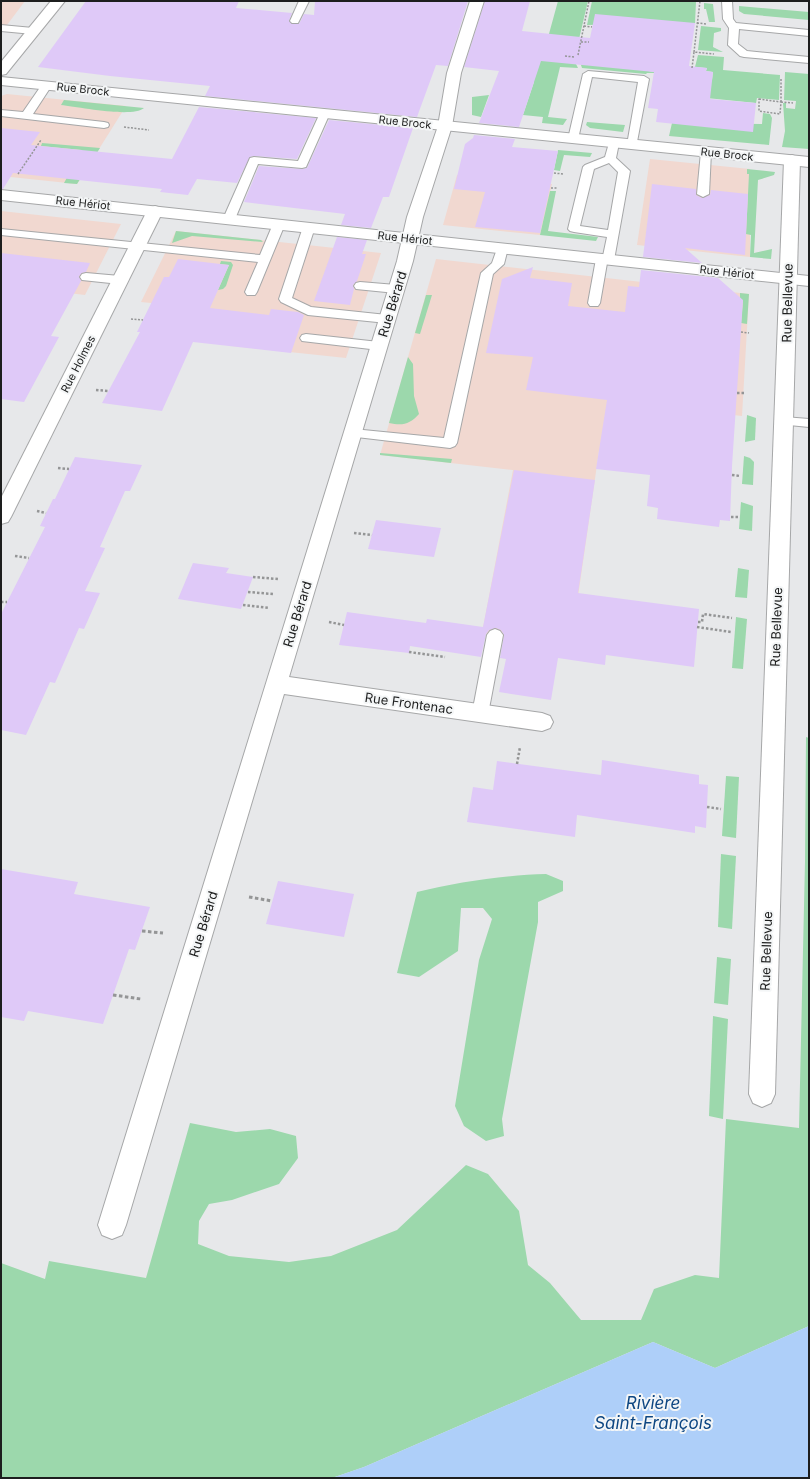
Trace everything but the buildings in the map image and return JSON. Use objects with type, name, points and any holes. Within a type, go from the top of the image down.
[{"type":"street","points":[[1,70],[58,1]]},
{"type":"street","name":"Rue Bérard","points":[[112,1225],[445,126],[454,73],[476,1]]},
{"type":"street","name":"Rue Brock","points":[[1,81],[809,162]]},
{"type":"street","name":"Rue Bellevue","points":[[762,1094],[792,160]]},
{"type":"street","name":"Rue Hériot","points":[[1,194],[809,281]]},
{"type":"street","name":"Rue Holmes","points":[[1,517],[155,211]]},
{"type":"street","name":"Rue Frontenac","points":[[276,684],[542,722]]},
{"type":"lane","points":[[295,21],[304,1]]},
{"type":"lane","points":[[726,1],[726,12],[728,19],[734,28],[733,46],[744,54],[809,60]]},
{"type":"lane","points":[[733,26],[809,33]]},
{"type":"lane","points":[[1,28],[33,31]]},
{"type":"lane","points":[[573,139],[588,74],[644,79],[632,145]]},
{"type":"lane","points":[[26,116],[47,85]]},
{"type":"lane","points":[[1,114],[104,125]]},
{"type":"lane","points":[[228,219],[254,160],[302,165],[325,114]]},
{"type":"lane","points":[[610,159],[614,143]]},
{"type":"lane","points":[[702,194],[706,152]]},
{"type":"lane","points":[[610,159],[589,167],[574,229],[613,234]]},
{"type":"lane","points":[[594,303],[613,234],[624,171],[610,159]]},
{"type":"lane","points":[[251,292],[279,224]]},
{"type":"lane","points":[[309,228],[286,299],[308,311],[387,319]]},
{"type":"lane","points":[[1,232],[265,259]]},
{"type":"lane","points":[[352,433],[450,443],[488,272],[498,264],[502,248]]},
{"type":"lane","points":[[86,277],[120,280]]},
{"type":"lane","points":[[360,286],[396,289]]},
{"type":"lane","points":[[306,338],[379,346]]},
{"type":"lane","points":[[784,421],[809,423]]},
{"type":"lane","points":[[480,714],[495,635]]},
{"type":"path","points":[[565,56],[577,57],[589,1]]},
{"type":"path","points":[[692,68],[700,1]]},
{"type":"path","points":[[584,26],[592,27]]},
{"type":"path","points":[[581,42],[589,42]]},
{"type":"path","points":[[694,52],[716,54]]},
{"type":"path","points":[[778,117],[780,114],[781,102],[781,73]]},
{"type":"path","points":[[780,114],[759,111],[759,99],[793,103]]},
{"type":"path","points":[[15,179],[41,140]]},
{"type":"path","points":[[131,318],[142,320]]},
{"type":"path","points":[[741,332],[749,333]]},
{"type":"path","points":[[96,390],[109,391]]},
{"type":"path","points":[[737,393],[745,393]]},
{"type":"path","points":[[58,468],[69,469]]},
{"type":"path","points":[[732,475],[740,476]]},
{"type":"path","points":[[37,511],[46,512]]},
{"type":"path","points":[[732,516],[738,517]]},
{"type":"path","points":[[354,533],[372,535]]},
{"type":"path","points":[[15,556],[29,558]]},
{"type":"path","points":[[253,577],[278,579]]},
{"type":"path","points":[[248,592],[273,594]]},
{"type":"path","points":[[1,602],[7,602]]},
{"type":"path","points":[[243,605],[269,608]]},
{"type":"path","points":[[698,622],[702,622],[702,614],[732,618]]},
{"type":"path","points":[[329,622],[344,625]]},
{"type":"path","points":[[697,627],[731,632]]},
{"type":"path","points":[[409,652],[445,657]]},
{"type":"path","points":[[517,764],[520,747]]},
{"type":"path","points":[[707,807],[721,810]]},
{"type":"path","points":[[249,897],[272,901]]},
{"type":"path","points":[[142,930],[163,933]]},
{"type":"path","points":[[113,995],[141,999]]},
{"type":"shaded area","points":[[1,1],[25,1],[1,33]]},
{"type":"shaded area","points":[[7,94],[126,106],[77,184],[1,176],[1,96]]},
{"type":"shaded area","points":[[650,159],[750,169],[750,257],[637,245]]},
{"type":"shaded area","points":[[457,175],[552,184],[540,235],[443,225]]},
{"type":"shaded area","points":[[1,211],[121,224],[85,295],[1,285]]},
{"type":"shaded area","points":[[176,231],[381,253],[346,358],[232,346],[210,309],[141,302]]},
{"type":"shaded area","points":[[436,259],[749,294],[742,416],[671,408],[599,451],[571,645],[482,633],[513,470],[380,455]]},
{"type":"green space","points":[[558,1],[588,1],[574,60],[578,68],[560,67],[548,117],[567,119],[563,125],[542,123],[543,117],[523,115],[534,82],[512,79],[544,52]]},
{"type":"green space","points":[[592,1],[696,2],[695,23],[587,25]]},
{"type":"green space","points":[[704,3],[713,4],[715,22],[709,22],[706,9],[704,9]]},
{"type":"green space","points":[[739,6],[809,12],[809,20],[744,14],[739,11]]},
{"type":"green space","points":[[701,26],[721,28],[721,31],[714,33],[713,47],[723,52],[698,50]]},
{"type":"green space","points":[[698,55],[724,57],[723,70],[780,75],[779,100],[757,98],[756,103],[687,96],[712,80],[713,72],[706,71],[707,68],[695,67]]},
{"type":"green space","points":[[579,59],[654,73],[646,74],[582,68]]},
{"type":"green space","points":[[785,72],[809,74],[809,149],[782,147],[785,131],[783,103],[786,103],[786,108],[795,109],[796,101],[784,100]]},
{"type":"green space","points":[[489,95],[481,117],[472,115],[472,97]]},
{"type":"green space","points":[[64,100],[144,108],[138,111],[128,112],[105,111],[61,105]]},
{"type":"green space","points":[[763,113],[770,114],[772,118],[769,145],[669,136],[672,123],[762,124]]},
{"type":"green space","points":[[587,122],[625,125],[623,132],[590,128],[586,125]]},
{"type":"green space","points":[[42,143],[100,148],[77,184],[64,183],[82,150],[41,146]]},
{"type":"green space","points":[[558,150],[592,153],[590,157],[564,155],[560,171],[554,170]]},
{"type":"green space","points":[[747,169],[775,172],[774,175],[758,180],[754,253],[772,249],[771,259],[750,257],[751,235],[746,234],[749,174],[747,174]]},
{"type":"green space","points":[[550,191],[556,191],[548,231],[598,237],[596,241],[540,235]]},
{"type":"green space","points":[[176,231],[261,240],[263,242],[192,236],[172,243]]},
{"type":"green space","points":[[221,261],[231,262],[233,265],[226,286],[223,289],[218,290],[229,265],[220,264]]},
{"type":"green space","points":[[740,293],[749,294],[747,324],[741,323],[743,301],[740,298]]},
{"type":"green space","points":[[426,295],[432,295],[420,334],[415,333]]},
{"type":"green space","points":[[408,357],[413,364],[414,396],[419,414],[406,423],[389,423]]},
{"type":"green space","points":[[747,415],[756,418],[755,440],[745,442]]},
{"type":"green space","points":[[380,453],[452,459],[451,463],[380,455]]},
{"type":"green space","points":[[744,456],[750,458],[754,462],[753,485],[742,484]]},
{"type":"green space","points":[[741,502],[753,506],[752,531],[739,529]]},
{"type":"green space","points":[[738,568],[749,570],[747,598],[735,597]]},
{"type":"green space","points":[[736,617],[747,619],[743,669],[732,668]]},
{"type":"green space","points":[[806,737],[809,738],[809,1326],[715,1368],[653,1342],[364,1467],[332,1478],[1,1478],[1,1263],[45,1279],[49,1261],[146,1278],[190,1123],[236,1132],[270,1129],[296,1136],[298,1158],[279,1184],[232,1200],[209,1204],[199,1221],[198,1244],[229,1256],[289,1262],[331,1256],[397,1230],[466,1165],[488,1174],[519,1211],[528,1265],[550,1283],[581,1320],[641,1320],[654,1289],[695,1275],[719,1278],[726,1119],[799,1128],[805,862]]},
{"type":"green space","points":[[726,776],[739,777],[736,838],[722,836]]},
{"type":"green space","points":[[721,854],[736,856],[732,929],[718,927]]},
{"type":"green space","points":[[546,874],[563,881],[563,891],[538,902],[538,922],[502,1119],[504,1136],[486,1141],[464,1126],[455,1106],[479,960],[492,919],[483,908],[461,908],[458,951],[419,977],[397,973],[417,892],[481,880]]},
{"type":"green space","points":[[717,957],[731,959],[728,1005],[714,1003]]},
{"type":"green space","points":[[713,1016],[728,1019],[723,1119],[709,1116]]},
{"type":"water","name":"Rivière Saint-François","points":[[809,1326],[809,1478],[332,1478],[364,1467],[653,1342],[715,1368]]}]
